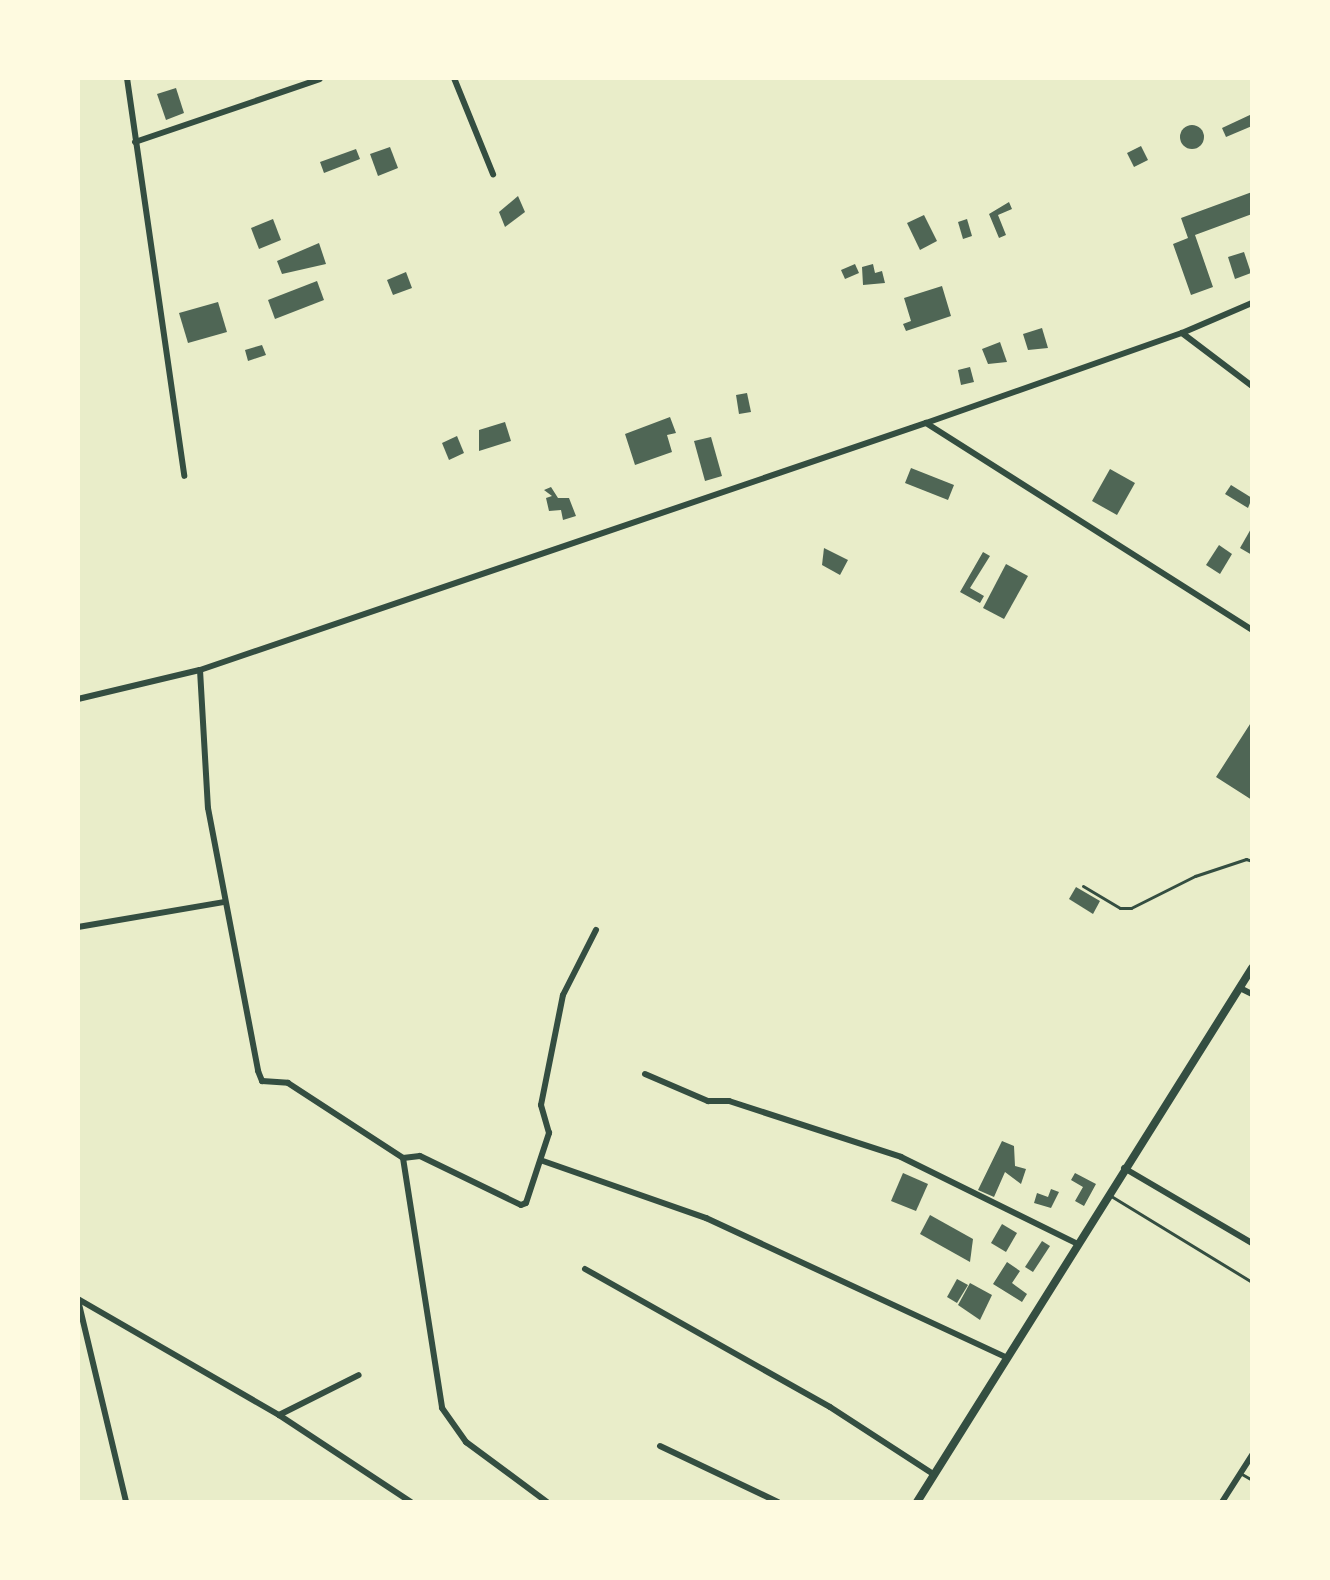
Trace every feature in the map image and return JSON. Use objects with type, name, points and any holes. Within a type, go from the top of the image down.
[{"type":"main road","points":[[917,1502],[1076,1243],[1252,968]]},
{"type":"street","points":[[127,78],[184,476]]},
{"type":"street","points":[[454,78],[493,174]]},
{"type":"street","points":[[135,142],[320,79]]},
{"type":"street","points":[[78,699],[200,670],[926,423],[1182,333],[1252,303]]},
{"type":"street","points":[[1182,333],[1252,386]]},
{"type":"street","points":[[926,423],[1252,630]]},
{"type":"street","points":[[200,670],[208,808],[262,1081],[288,1083],[403,1158],[420,1156],[521,1205],[543,1161],[549,1133],[541,1105],[563,995],[596,930]]},
{"type":"street","points":[[78,927],[225,902]]},
{"type":"street","points":[[1240,988],[1252,994]]},
{"type":"street","points":[[645,1074],[708,1101],[729,1101],[901,1157],[1076,1243]]},
{"type":"street","points":[[403,1158],[442,1408],[466,1442],[547,1502]]},
{"type":"street","points":[[543,1161],[706,1218],[1006,1357]]},
{"type":"street","points":[[1124,1168],[1252,1243]]},
{"type":"street","points":[[585,1269],[830,1407],[933,1474]]},
{"type":"street","points":[[78,1300],[279,1415],[411,1502]]},
{"type":"street","points":[[78,1300],[126,1502]]},
{"type":"street","points":[[279,1415],[359,1375]]},
{"type":"street","points":[[660,1446],[778,1502]]},
{"type":"street","points":[[1222,1502],[1252,1455]]},
{"type":"lane","points":[[1083,886],[1120,908],[1131,908],[1195,876],[1246,859],[1252,861]]},
{"type":"lane","points":[[1108,1194],[1252,1282]]},
{"type":"lane","points":[[1240,1473],[1252,1480]]},
{"type":"building","points":[[176,88],[184,113],[166,120],[157,94]]},
{"type":"building","points":[[1252,114],[1252,126],[1226,137],[1222,128]]},
{"type":"building","points":[[1192,125],[1203,132],[1204,137],[1197,148],[1192,149],[1181,142],[1180,137],[1187,126]]},
{"type":"building","points":[[1141,146],[1148,160],[1134,167],[1127,153]]},
{"type":"building","points":[[390,147],[398,168],[378,176],[370,154]]},
{"type":"building","points":[[356,149],[360,159],[324,173],[320,162]]},
{"type":"building","points":[[1252,192],[1252,214],[1195,235],[1213,287],[1191,295],[1173,244],[1188,238],[1181,218]]},
{"type":"building","points":[[518,196],[525,212],[505,227],[499,212]]},
{"type":"building","points":[[1009,202],[1012,209],[998,215],[1006,235],[999,238],[989,214]]},
{"type":"building","points":[[924,215],[937,241],[920,250],[907,223]]},
{"type":"building","points":[[273,219],[281,240],[259,249],[251,228]]},
{"type":"building","points":[[967,219],[972,236],[963,239],[958,222]]},
{"type":"building","points":[[319,243],[326,264],[282,274],[277,261]]},
{"type":"building","points":[[1244,252],[1251,273],[1235,279],[1228,257]]},
{"type":"building","points":[[855,264],[859,273],[845,279],[841,270]]},
{"type":"building","points":[[873,264],[875,273],[882,271],[885,283],[863,285],[862,267]]},
{"type":"building","points":[[406,272],[412,288],[393,295],[387,280]]},
{"type":"building","points":[[317,281],[324,300],[275,319],[268,300]]},
{"type":"building","points":[[942,286],[951,316],[906,331],[903,324],[911,321],[904,298]]},
{"type":"building","points":[[218,302],[227,332],[188,343],[179,313]]},
{"type":"building","points":[[1042,328],[1048,348],[1028,350],[1023,334]]},
{"type":"building","points":[[1000,342],[1007,362],[988,364],[982,349]]},
{"type":"building","points":[[262,345],[266,355],[248,361],[245,350]]},
{"type":"building","points":[[970,367],[974,382],[961,385],[958,370]]},
{"type":"building","points":[[747,393],[751,412],[739,414],[736,395]]},
{"type":"building","points":[[670,417],[676,433],[667,435],[672,452],[635,465],[625,434]]},
{"type":"building","points":[[505,422],[511,441],[479,451],[479,430]]},
{"type":"building","points":[[457,436],[464,453],[449,460],[442,443]]},
{"type":"building","points":[[711,437],[722,476],[705,481],[694,441]]},
{"type":"building","points":[[911,468],[954,485],[948,500],[905,483]]},
{"type":"building","points":[[1110,469],[1135,483],[1117,515],[1092,501]]},
{"type":"building","points":[[1231,485],[1252,498],[1248,508],[1225,494]]},
{"type":"building","points":[[551,487],[558,498],[569,498],[576,516],[563,520],[561,510],[549,511],[546,498],[552,496],[544,490]]},
{"type":"building","points":[[1252,527],[1252,555],[1240,548]]},
{"type":"building","points":[[1219,545],[1232,554],[1220,574],[1206,565]]},
{"type":"building","points":[[824,548],[848,560],[840,575],[822,565]]},
{"type":"building","points":[[983,552],[990,556],[970,588],[984,596],[980,603],[960,592]]},
{"type":"building","points":[[1006,564],[1028,576],[1004,619],[983,608]]},
{"type":"building","points":[[1252,721],[1250,767],[1252,800],[1216,777]]},
{"type":"building","points":[[1076,887],[1100,901],[1093,914],[1069,899]]},
{"type":"building","points":[[1002,1141],[1014,1146],[1015,1166],[1026,1169],[1021,1184],[1005,1172],[994,1197],[978,1190]]},
{"type":"building","points":[[903,1173],[928,1184],[916,1211],[891,1201]]},
{"type":"building","points":[[1075,1173],[1096,1184],[1084,1206],[1075,1201],[1083,1187],[1071,1180]]},
{"type":"building","points":[[1051,1189],[1059,1192],[1051,1208],[1034,1203],[1037,1193],[1048,1197]]},
{"type":"building","points":[[930,1215],[973,1239],[970,1262],[920,1234]]},
{"type":"building","points":[[1002,1224],[1017,1233],[1006,1252],[991,1243]]},
{"type":"building","points":[[1042,1241],[1050,1246],[1033,1272],[1025,1267]]},
{"type":"building","points":[[1007,1262],[1020,1271],[1012,1283],[1027,1294],[1022,1302],[993,1284]]},
{"type":"building","points":[[957,1279],[968,1285],[957,1303],[947,1297]]},
{"type":"building","points":[[970,1283],[992,1295],[980,1320],[958,1305]]}]
